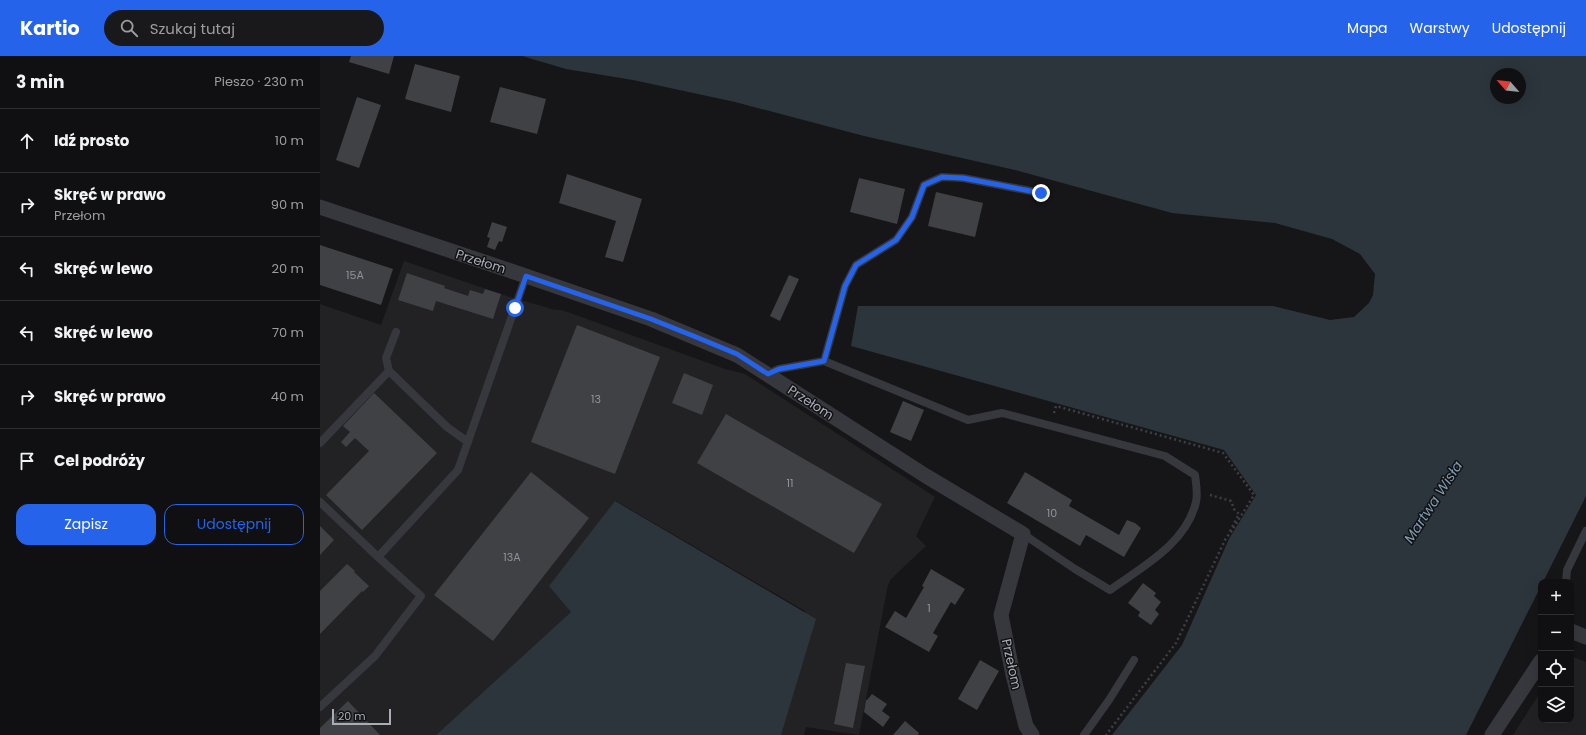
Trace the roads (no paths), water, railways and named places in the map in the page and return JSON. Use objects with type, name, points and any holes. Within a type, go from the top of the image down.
[{"type":"street","name":"Przełom","points":[[320,207],[651,319],[737,354],[926,476],[1023,534],[1002,615],[1013,675],[1026,726],[1032,735]]},
{"type":"street","points":[[1574,632],[1586,637]]},
{"type":"street","points":[[1492,735],[1538,666]]},
{"type":"lane","points":[[824,361],[845,286],[856,265],[896,240],[912,217],[924,185],[942,177],[963,178],[1041,193]]},
{"type":"lane","points":[[378,557],[458,470],[526,276]]},
{"type":"lane","points":[[396,332],[386,358],[389,371],[447,427],[468,442]]},
{"type":"lane","points":[[768,374],[779,369],[824,361],[968,420],[1002,413],[1165,456],[1195,475],[1196,502],[1187,525],[1167,548],[1110,590],[1075,570],[1023,534]]},
{"type":"lane","points":[[320,443],[389,371]]},
{"type":"lane","points":[[320,502],[421,596],[375,656],[320,707]]},
{"type":"lane","points":[[1566,579],[1567,570],[1586,532]]},
{"type":"lane","points":[[1084,735],[1109,700],[1134,660]]},
{"type":"water","name":"Martwa Wisła","points":[[522,56],[1586,56],[1586,496],[1544,579],[1538,579],[1538,592],[1466,735],[1112,735],[1182,645],[1229,539],[1256,495],[1224,450],[851,346],[858,306],[1273,306],[1330,320],[1354,317],[1369,303],[1373,295],[1375,274],[1360,254],[1332,239],[1275,223],[1172,213],[1015,170],[864,136],[735,102],[633,80],[566,69]]},
{"type":"water","points":[[615,501],[816,619],[781,735],[436,735],[571,612],[549,586]]}]
